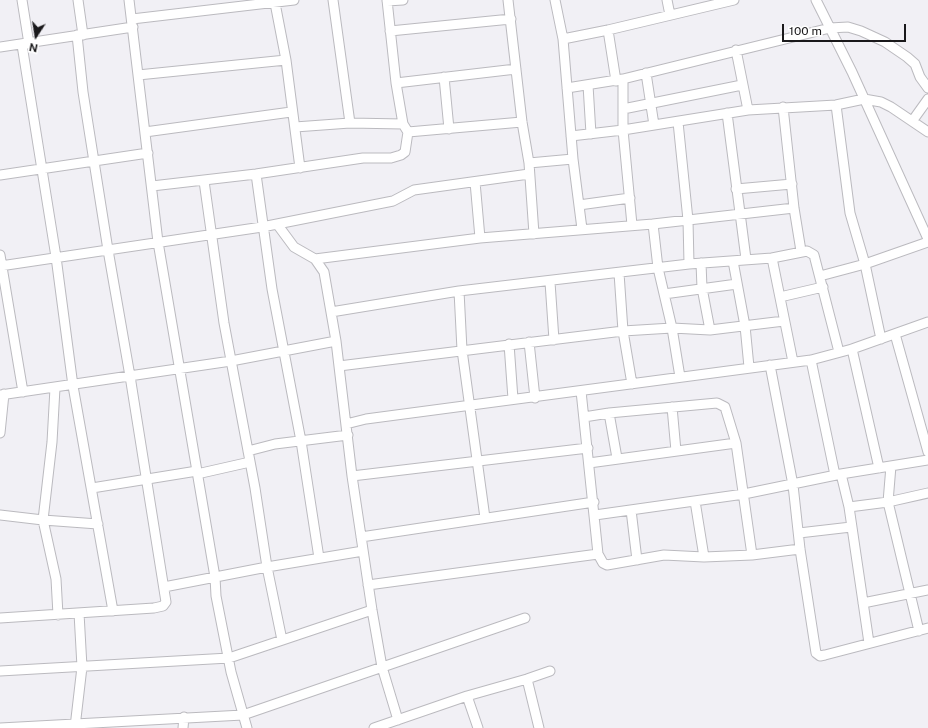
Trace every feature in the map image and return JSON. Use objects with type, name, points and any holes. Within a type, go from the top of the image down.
[{"type":"street","points":[[22,0],[25,44],[73,386],[113,611]]},
{"type":"street","points":[[0,618],[113,611],[163,606],[166,602],[83,92],[78,0]]},
{"type":"street","points":[[129,0],[133,23],[158,242],[215,577],[216,596],[246,728]]},
{"type":"street","points":[[0,48],[80,35],[133,23],[294,0]]},
{"type":"street","points":[[333,0],[350,123]]},
{"type":"street","points":[[152,186],[204,181],[363,158],[391,158],[401,155],[405,152],[406,128],[396,83],[387,1],[403,0]]},
{"type":"street","points":[[508,0],[522,122],[529,163],[534,234]]},
{"type":"street","points":[[555,0],[563,39],[573,159],[582,229]]},
{"type":"street","points":[[667,0],[670,15]]},
{"type":"street","points":[[563,39],[608,30],[734,0]]},
{"type":"street","points":[[816,0],[926,228],[928,240],[865,264],[820,276]]},
{"type":"street","points":[[276,2],[286,60],[291,112],[295,127],[300,168]]},
{"type":"street","points":[[390,31],[511,19]]},
{"type":"street","points":[[567,88],[619,80],[830,28],[848,27],[885,42],[912,61],[928,88]]},
{"type":"street","points":[[608,30],[624,109],[623,130],[632,225]]},
{"type":"street","points":[[736,50],[748,110]]},
{"type":"street","points":[[138,75],[286,60]]},
{"type":"street","points":[[396,83],[516,69]]},
{"type":"street","points":[[646,73],[654,125]]},
{"type":"street","points":[[444,78],[449,129]]},
{"type":"street","points":[[588,85],[591,134]]},
{"type":"street","points":[[624,109],[742,85]]},
{"type":"street","points":[[571,136],[678,122],[748,110],[836,105],[864,99],[881,102],[912,120],[928,132]]},
{"type":"street","points":[[912,120],[928,99]]},
{"type":"street","points":[[836,105],[850,213],[865,264],[881,339]]},
{"type":"street","points":[[783,107],[794,208],[801,251]]},
{"type":"street","points":[[145,132],[291,112]]},
{"type":"street","points":[[727,113],[746,259]]},
{"type":"street","points":[[295,127],[350,123],[406,128],[449,129],[522,122]]},
{"type":"street","points":[[678,122],[688,220],[689,264]]},
{"type":"street","points":[[0,175],[148,153]]},
{"type":"street","points":[[529,163],[573,159]]},
{"type":"street","points":[[256,174],[262,227],[272,289],[286,352],[302,441],[319,558]]},
{"type":"street","points":[[1,266],[158,242],[211,236],[393,201],[414,190],[530,174]]},
{"type":"street","points":[[204,181],[211,236],[231,361],[250,462],[267,567],[282,640]]},
{"type":"street","points":[[475,182],[480,238]]},
{"type":"street","points":[[736,189],[792,184]]},
{"type":"street","points":[[579,205],[630,198]]},
{"type":"street","points":[[315,259],[480,238],[653,224],[794,208]]},
{"type":"street","points":[[277,224],[294,247],[315,259],[324,272],[336,341],[352,476],[372,610],[382,667],[398,720]]},
{"type":"street","points":[[653,224],[658,268],[672,328],[680,377]]},
{"type":"street","points":[[331,312],[459,291],[550,282],[689,264],[772,258],[807,251],[814,256],[840,352]]},
{"type":"street","points":[[0,255],[23,392]]},
{"type":"street","points":[[772,258],[793,362]]},
{"type":"street","points":[[734,260],[737,284],[746,326],[749,368]]},
{"type":"street","points":[[700,264],[702,288],[710,330]]},
{"type":"street","points":[[619,273],[623,331],[632,384]]},
{"type":"street","points":[[550,282],[554,340]]},
{"type":"street","points":[[664,294],[737,284]]},
{"type":"street","points":[[780,297],[823,287]]},
{"type":"street","points":[[459,291],[462,350],[471,405],[476,461],[485,518]]},
{"type":"street","points":[[339,366],[623,331],[672,328],[710,330],[784,321]]},
{"type":"street","points":[[346,424],[366,419],[514,399],[535,398],[811,360],[852,349],[928,322]]},
{"type":"street","points":[[895,334],[928,452]]},
{"type":"street","points":[[0,433],[2,395],[73,386],[231,361],[286,352],[336,341]]},
{"type":"street","points":[[529,342],[535,398]]},
{"type":"street","points":[[509,344],[514,399]]},
{"type":"street","points":[[852,349],[879,468]]},
{"type":"street","points":[[811,360],[838,474],[849,507],[869,643]]},
{"type":"street","points":[[770,365],[793,485],[800,549],[816,653],[820,656],[924,630],[909,594],[888,502],[891,466]]},
{"type":"street","points":[[55,388],[52,442],[43,520],[56,579],[58,615]]},
{"type":"street","points":[[581,391],[594,502],[598,554],[601,561],[607,566],[664,555],[704,557],[752,555],[800,549]]},
{"type":"street","points":[[584,417],[609,413],[717,403],[722,405],[727,411],[736,443],[752,555]]},
{"type":"street","points":[[672,407],[676,451]]},
{"type":"street","points":[[609,413],[617,458]]},
{"type":"street","points":[[248,451],[302,441],[348,435]]},
{"type":"street","points":[[589,463],[736,443]]},
{"type":"street","points":[[352,476],[588,448]]},
{"type":"street","points":[[595,515],[744,494],[793,485],[838,474],[928,460]]},
{"type":"street","points":[[92,488],[197,472],[250,462]]},
{"type":"street","points":[[849,507],[888,502],[928,493]]},
{"type":"street","points":[[695,501],[704,557]]},
{"type":"street","points":[[361,537],[594,502]]},
{"type":"street","points":[[630,510],[637,560]]},
{"type":"street","points":[[0,515],[98,524]]},
{"type":"street","points":[[799,533],[851,526]]},
{"type":"street","points":[[164,587],[267,567],[363,551]]},
{"type":"street","points":[[368,585],[598,554]]},
{"type":"street","points":[[863,603],[928,590]]},
{"type":"street","points":[[0,671],[229,658],[372,610]]},
{"type":"street","points":[[75,726],[82,667],[79,613]]},
{"type":"street","points":[[0,728],[75,726],[184,717],[243,715],[525,618]]},
{"type":"street","points":[[374,728],[467,696],[527,679],[550,670]]},
{"type":"street","points":[[527,679],[539,728]]},
{"type":"street","points":[[467,696],[478,728]]},
{"type":"street","points":[[183,728],[184,717]]}]
